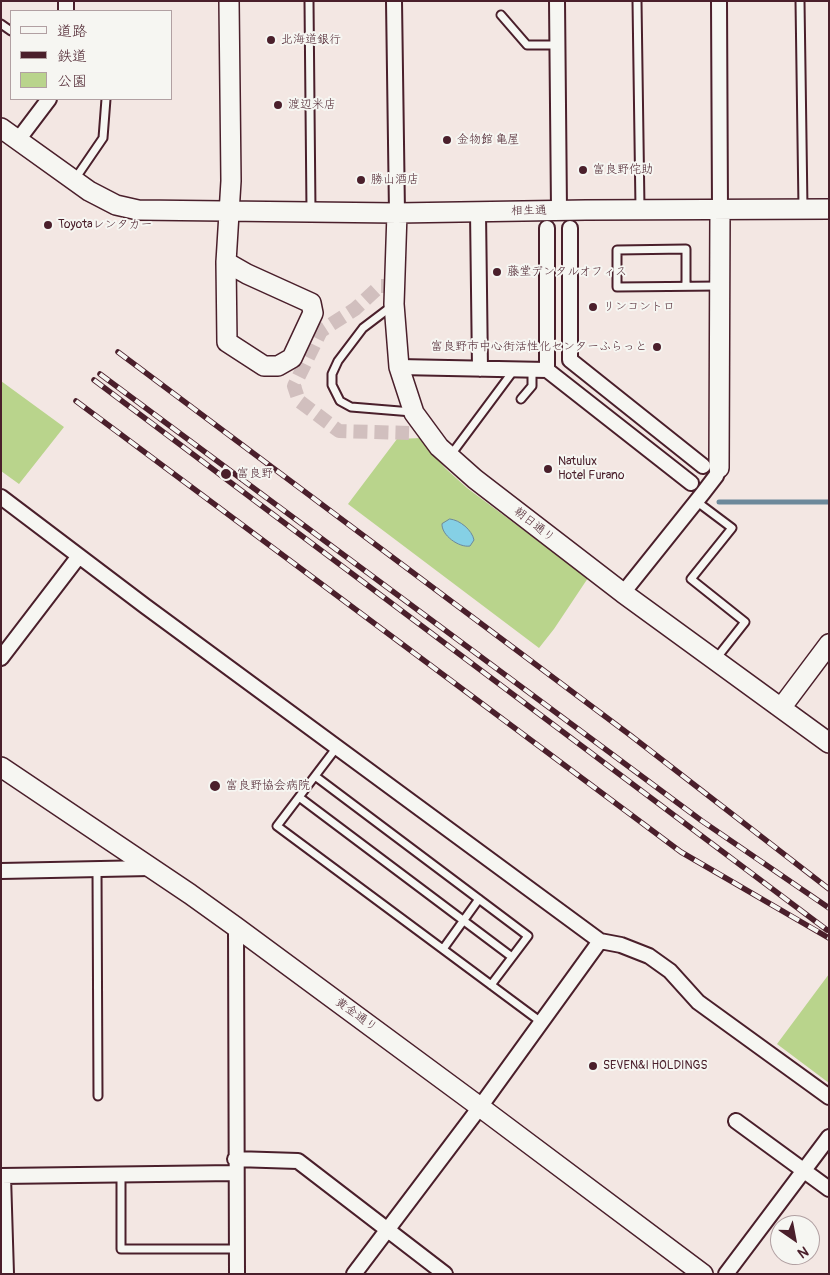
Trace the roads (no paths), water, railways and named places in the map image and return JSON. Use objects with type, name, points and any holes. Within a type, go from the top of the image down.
[{"type":"street","points":[[226,262],[246,274],[310,303],[313,313],[292,358],[278,366],[264,366],[227,342],[226,262],[229,211],[229,1]]},
{"type":"street","points":[[394,1],[397,214]]},
{"type":"street","points":[[557,1],[559,210]]},
{"type":"street","points":[[711,467],[720,286],[719,1]]},
{"type":"street","points":[[18,140],[48,100]]},
{"type":"street","name":"相生通","points":[[1,128],[89,190],[116,205],[138,210],[397,214],[559,210],[829,208]]},
{"type":"street","points":[[478,212],[480,369]]},
{"type":"street","name":"朝日通り","points":[[397,214],[394,304],[399,367],[414,413],[439,447],[475,480],[623,593],[829,743]]},
{"type":"street","points":[[547,228],[547,370]]},
{"type":"street","points":[[570,228],[570,360],[711,467],[716,476],[623,593]]},
{"type":"street","points":[[399,367],[547,370],[691,483]]},
{"type":"street","points":[[1,497],[600,941],[621,945],[649,956],[670,971],[698,1002],[829,1097]]},
{"type":"street","points":[[1,658],[79,556]]},
{"type":"street","points":[[781,708],[829,644]]},
{"type":"street","name":"黄金通り","points":[[1,767],[236,927],[703,1274]]},
{"type":"street","points":[[1,871],[150,868]]},
{"type":"street","points":[[236,927],[235,1166],[237,1274]]},
{"type":"street","points":[[354,1274],[480,1107],[600,941]]},
{"type":"street","points":[[736,1121],[829,1190]]},
{"type":"street","points":[[726,1274],[829,1137]]},
{"type":"street","points":[[6,1274],[2,1176],[121,1174],[298,1161],[445,1274]]},
{"type":"lane","points":[[309,1],[311,212]]},
{"type":"lane","points":[[637,1],[640,210]]},
{"type":"lane","points":[[800,1],[803,209]]},
{"type":"lane","points":[[502,15],[527,45],[557,45]]},
{"type":"lane","points":[[74,180],[103,138],[106,100]]},
{"type":"lane","points":[[686,286],[686,249],[617,250],[618,287],[720,286]]},
{"type":"lane","points":[[394,304],[363,328],[338,362],[332,374],[332,385],[340,401],[350,407],[414,413]]},
{"type":"lane","points":[[449,457],[514,370]]},
{"type":"lane","points":[[521,399],[532,386],[532,370]]},
{"type":"lane","points":[[696,501],[732,528],[691,579],[746,622],[715,660]]},
{"type":"lane","points":[[337,747],[277,826],[541,1022]]},
{"type":"lane","points":[[315,776],[528,936],[491,985]]},
{"type":"lane","points":[[299,797],[512,957]]},
{"type":"lane","points":[[97,870],[98,1096]]},
{"type":"lane","points":[[443,949],[479,899]]},
{"type":"lane","points":[[121,1174],[121,1249],[236,1249]]},
{"type":"water","points":[[450,519],[461,523],[471,533],[474,540],[470,546],[456,543],[444,532],[442,524]]},
{"type":"waterway","points":[[719,502],[829,502]]},
{"type":"tunnel","points":[[395,286],[380,286],[355,309],[321,331],[294,386],[299,401],[339,431],[409,433]]},
{"type":"railway","points":[[118,352],[630,735],[829,889]]},
{"type":"railway","points":[[100,374],[702,821],[829,908]]},
{"type":"railway","points":[[94,380],[827,930]]},
{"type":"railway","points":[[76,401],[681,852],[829,938]]},
{"type":"place","name":"北海道銀行","points":[[271,40]]},
{"type":"place","name":"渡辺米店","points":[[278,105]]},
{"type":"place","name":"金物館 亀屋","points":[[447,140]]},
{"type":"place","name":"富良野侘助","points":[[583,170]]},
{"type":"place","name":"勝山酒店","points":[[361,180]]},
{"type":"place","name":"Toyotaレンタカー","points":[[48,225]]},
{"type":"place","name":"藤堂デンタルオフィス","points":[[497,272]]},
{"type":"place","name":"リンコントロ","points":[[593,307]]},
{"type":"place","name":"富良野市中心街活性化センターふらっと","points":[[657,347]]},
{"type":"place","name":"Natulux Hotel Furano","points":[[548,469]]},
{"type":"place","name":"富良野","points":[[226,474]]},
{"type":"place","name":"富良野協会病院","points":[[215,786]]},
{"type":"place","name":"SEVEN&I HOLDINGS","points":[[593,1066]]}]
